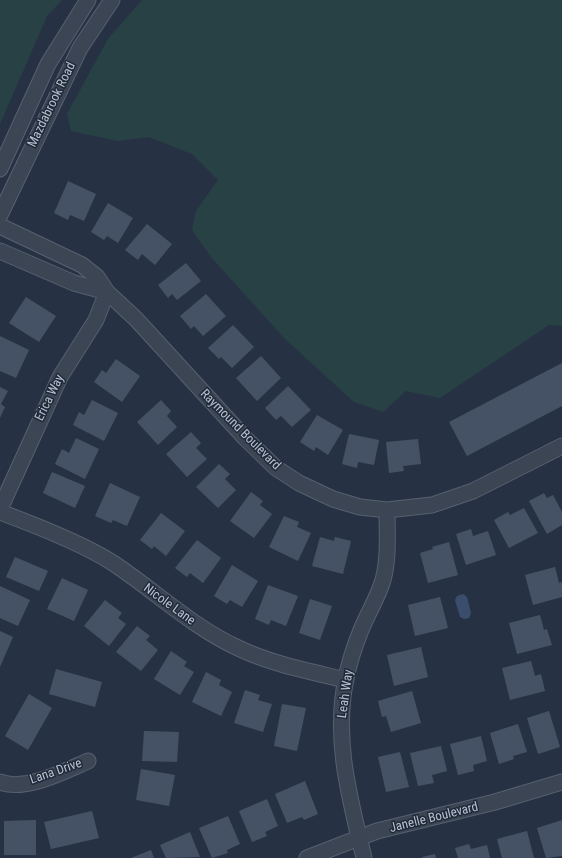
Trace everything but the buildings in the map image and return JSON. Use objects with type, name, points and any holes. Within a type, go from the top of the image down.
[{"type":"street","name":"Mazdabrook Road","points":[[0,169],[48,64],[88,0]]},
{"type":"street","name":"Mazdabrook Road","points":[[0,215],[80,48],[112,0]]},
{"type":"street","name":"Raymound Boulevard","points":[[0,226],[82,264],[97,277],[107,292],[136,319],[245,438],[276,468],[299,483],[332,499],[360,507],[387,510],[432,504],[473,491],[562,446]]},
{"type":"street","name":"Raymound Boulevard","points":[[0,251],[74,283],[107,292]]},
{"type":"street","name":"Erica Way","points":[[0,510],[60,377],[96,320],[107,292]]},
{"type":"street","name":"Nicole Lane","points":[[0,510],[90,550],[112,563],[176,611],[236,647],[267,660],[296,669],[346,680]]},
{"type":"street","name":"Leah Way","points":[[364,858],[348,794],[342,751],[346,680],[361,630],[386,568],[387,510]]},
{"type":"street","name":"Lana Drive","points":[[0,782],[19,785],[38,781],[88,761]]},
{"type":"street","name":"Janelle Boulevard","points":[[307,858],[359,837],[495,802],[562,782]]},
{"type":"green space","points":[[0,0],[62,0],[47,16],[0,124]]},
{"type":"green space","points":[[142,0],[562,0],[562,326],[549,325],[440,398],[406,391],[383,412],[354,402],[285,339],[211,257],[192,230],[196,211],[218,180],[192,154],[149,137],[118,141],[71,131],[67,114],[108,39]]},
{"type":"water","points":[[463,594],[467,597],[471,613],[469,618],[464,619],[460,617],[455,600],[457,596]]}]
